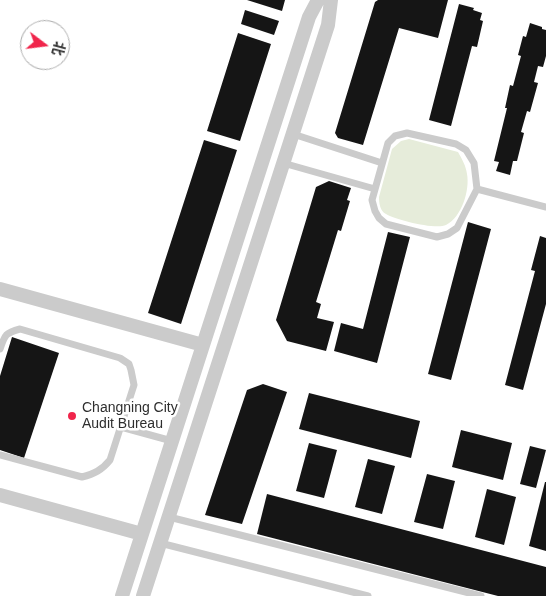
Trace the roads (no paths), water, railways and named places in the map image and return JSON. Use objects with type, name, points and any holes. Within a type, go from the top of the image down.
[{"type":"street","points":[[122,596],[309,17],[318,0]]},
{"type":"street","points":[[143,596],[328,25],[331,0]]},
{"type":"street","points":[[0,289],[203,345]]},
{"type":"street","points":[[0,495],[142,534]]},
{"type":"lane","points":[[407,133],[456,144],[466,150],[474,163],[477,189],[457,228],[448,234],[437,237],[386,224],[379,218],[372,200],[382,163],[388,143],[396,136],[407,133]]},
{"type":"lane","points":[[293,134],[382,163]]},
{"type":"lane","points":[[283,163],[375,189]]},
{"type":"lane","points":[[477,189],[546,207]]},
{"type":"lane","points":[[0,349],[4,336],[10,331],[20,329],[120,358],[129,364],[134,378],[134,385],[110,460],[104,468],[92,475],[82,478],[0,455]]},
{"type":"lane","points":[[121,427],[172,441]]},
{"type":"lane","points":[[168,516],[481,596]]},
{"type":"lane","points":[[160,543],[368,596]]},
{"type":"place","name":"Changning City Audit Bureau","points":[[72,416]]}]
